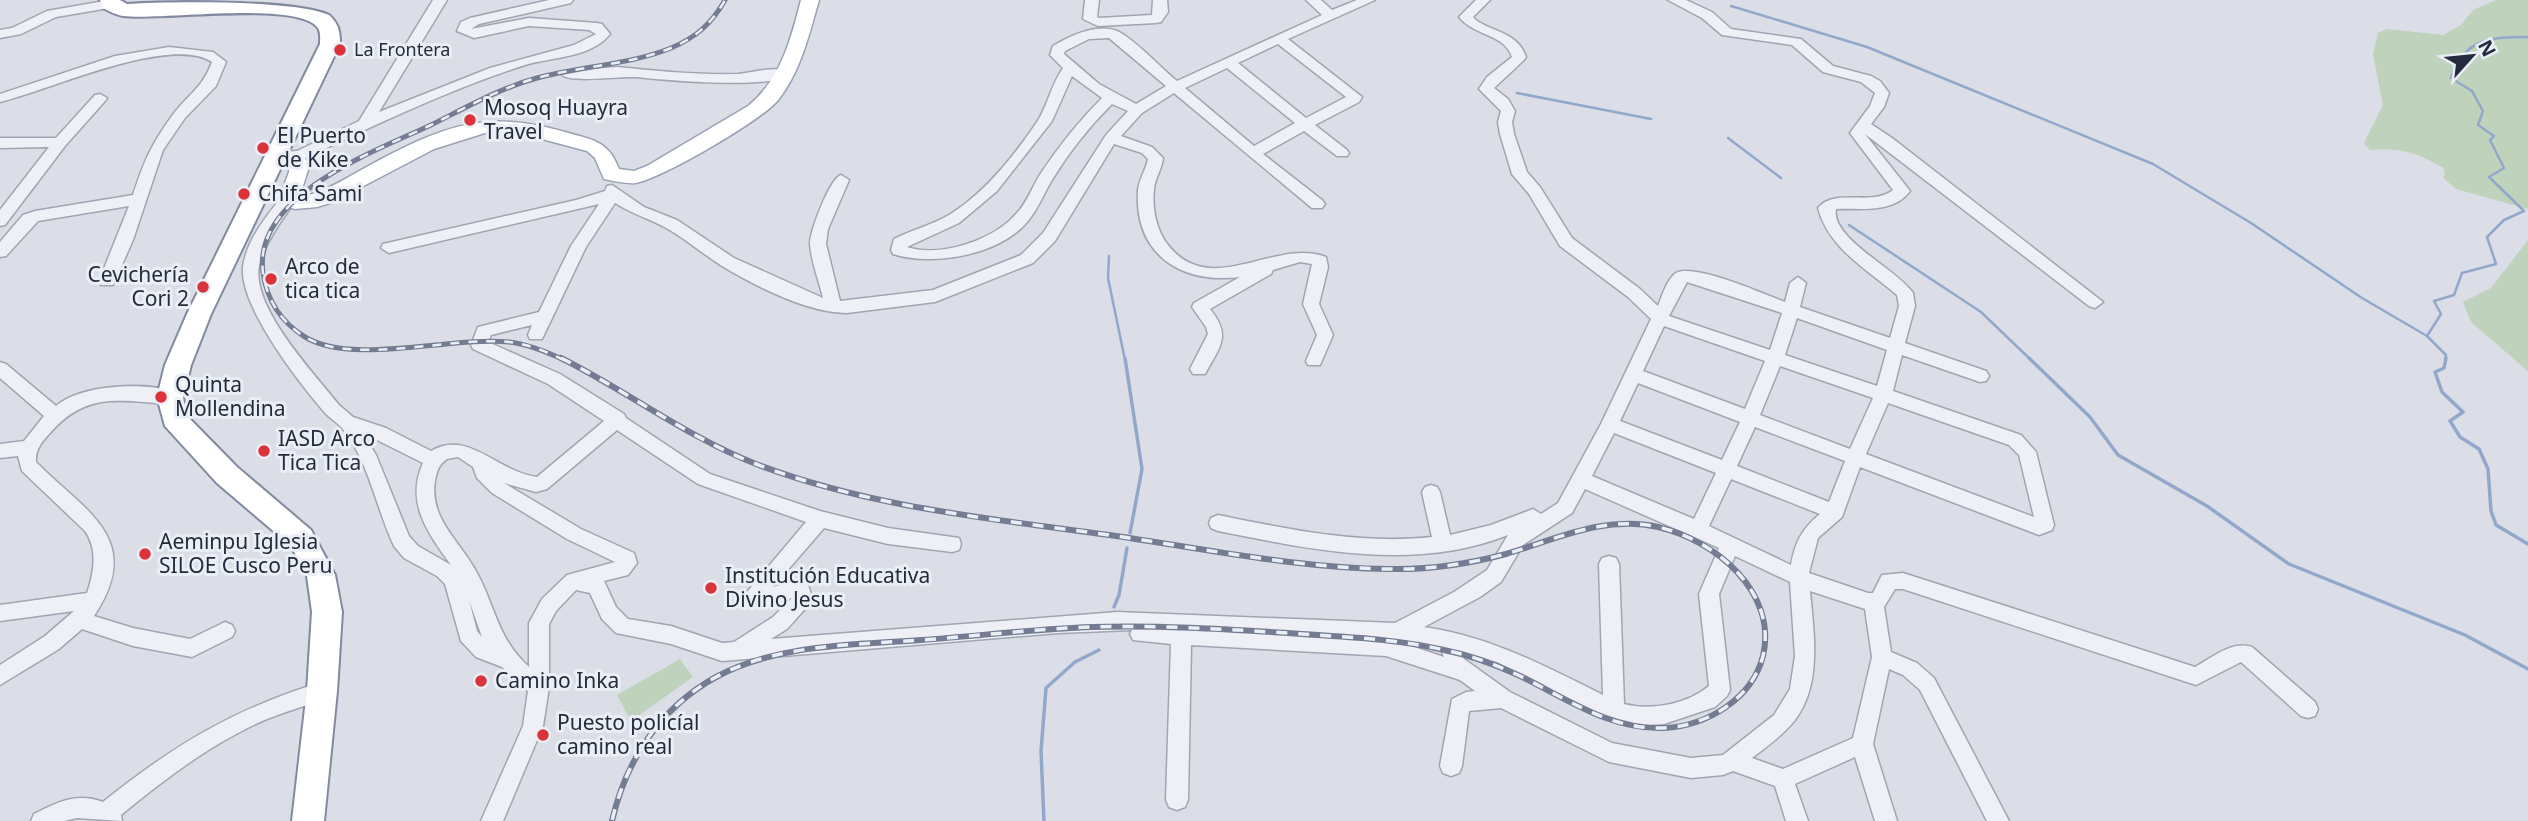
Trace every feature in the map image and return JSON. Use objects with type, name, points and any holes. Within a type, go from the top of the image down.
[{"type":"highway","points":[[110,2],[125,10],[289,2],[320,12],[330,25],[332,33],[285,158],[194,325],[174,376],[170,397],[174,419],[227,475],[301,538],[317,564],[325,590],[327,612],[322,691],[308,821]]},
{"type":"main road","points":[[285,158],[300,169],[290,197],[302,204],[321,199],[450,136],[489,125],[509,126],[594,146],[604,155],[612,184],[664,166],[755,110],[771,97],[796,52],[810,0]]},
{"type":"street","points":[[365,124],[440,0]]},
{"type":"street","points":[[285,158],[484,74],[596,42],[603,34],[597,27],[589,26],[528,22],[474,34],[464,31],[466,25],[475,21],[566,0]]},
{"type":"street","points":[[1092,0],[1090,19],[1098,22],[1156,19],[1161,12],[1160,0]]},
{"type":"street","points":[[1313,0],[1330,15]]},
{"type":"street","points":[[612,184],[639,211],[672,224],[728,262],[806,299],[833,307],[878,305],[935,296],[1027,259],[1049,237],[1111,138],[1138,110],[1175,87],[1368,0]]},
{"type":"street","points":[[1483,0],[1466,17],[1470,24],[1478,30],[1496,33],[1518,48],[1519,57],[1512,68],[1488,84],[1486,89],[1503,102],[1508,111],[1505,122],[1507,134],[1520,174],[1535,191],[1566,242],[1634,293],[1661,319],[2020,443],[2027,452],[2045,525],[2039,527],[1854,460],[1635,375]]},
{"type":"street","points":[[575,581],[597,586],[609,613],[623,627],[671,635],[711,650],[735,652],[896,635],[1058,624],[1386,647],[1464,672],[1503,699],[1609,752],[1691,768],[1723,765],[1733,761],[1781,722],[1800,691],[1805,656],[1799,577],[1803,551],[1810,533],[1835,512],[1882,395],[1906,314],[1905,293],[1856,251],[1829,223],[1826,208],[1833,204],[1885,203],[1902,191],[1857,133],[1880,103],[1882,93],[1875,84],[1828,69],[1796,42],[1727,32],[1707,15],[1675,0]]},
{"type":"street","points":[[0,34],[16,31],[52,14],[110,2]]},
{"type":"street","points":[[1138,110],[1109,99],[1070,68],[1057,55],[1058,48],[1076,38],[1093,33],[1113,34],[1252,153],[1318,204]]},
{"type":"street","points":[[1252,153],[1355,98],[1280,39]]},
{"type":"street","points":[[0,98],[26,92],[109,61],[152,51],[173,49],[216,58],[219,65],[211,83],[180,115],[156,149],[140,199],[107,281]]},
{"type":"street","points":[[1230,63],[1342,153]]},
{"type":"street","points":[[1070,68],[1062,78],[1046,119],[998,181],[964,213],[900,243],[900,250],[912,255],[954,252],[997,236],[1017,223],[1063,150],[1086,121],[1109,99]]},
{"type":"street","points":[[569,75],[617,71],[678,77],[784,75]]},
{"type":"street","points":[[0,221],[100,98]]},
{"type":"street","points":[[1862,125],[1887,141],[2095,302]]},
{"type":"street","points":[[1111,138],[1155,155],[1156,163],[1146,179],[1146,212],[1152,236],[1178,266],[1200,274],[1267,266],[1296,256],[1320,261],[1321,268],[1312,296],[1312,312],[1323,327],[1325,336],[1314,361]]},
{"type":"street","points":[[0,143],[40,141],[60,144]]},
{"type":"street","points":[[833,307],[818,244],[820,229],[841,180]]},
{"type":"street","points":[[390,248],[578,205],[612,184]]},
{"type":"street","points":[[536,335],[612,184]]},
{"type":"street","points":[[290,197],[261,238],[251,265],[251,284],[259,309],[271,331],[333,410],[348,423],[367,455],[401,540],[411,552],[444,570],[454,580],[468,635],[483,651],[508,660]]},
{"type":"street","points":[[0,252],[27,219],[140,199]]},
{"type":"street","points":[[1199,369],[1216,334],[1214,325],[1200,307],[1262,274],[1267,266]]},
{"type":"street","points":[[1397,632],[1494,576],[1504,565],[1512,543],[1565,508],[1611,424],[1678,280],[1684,276],[1694,276],[1980,376]]},
{"type":"street","points":[[1698,529],[1727,469],[1774,358],[1792,311],[1798,283]]},
{"type":"street","points":[[547,316],[484,331],[479,345],[554,379],[618,419],[704,479],[820,519],[888,536],[952,544]]},
{"type":"street","points":[[0,368],[55,415]]},
{"type":"street","points":[[0,676],[80,620],[95,600],[102,578],[100,539],[96,531],[28,466],[26,458],[29,447],[55,415],[76,400],[98,393],[170,397]]},
{"type":"street","points":[[539,687],[508,660],[492,637],[468,575],[434,528],[423,495],[424,481],[432,459],[441,453],[460,449],[481,464],[531,486],[541,484],[618,419]]},
{"type":"street","points":[[348,423],[366,425],[411,451],[432,459]]},
{"type":"street","points":[[1611,424],[1835,512]]},
{"type":"street","points":[[0,451],[29,447]]},
{"type":"street","points":[[481,464],[483,473],[498,488],[574,534],[628,559],[621,569],[594,574],[568,585],[550,605],[539,623],[539,687],[533,726],[492,821]]},
{"type":"street","points":[[1581,479],[1698,529],[1799,577],[1865,603],[1879,601],[1889,581],[1903,581],[2196,677],[2239,653],[2245,653],[2308,709]]},
{"type":"street","points":[[1431,492],[1443,545]]},
{"type":"street","points":[[1218,523],[1324,544],[1391,547],[1443,545],[1504,530],[1571,499]]},
{"type":"street","points":[[735,652],[780,623],[803,600],[801,591],[788,591],[762,598],[757,592],[820,519]]},
{"type":"street","points":[[1140,634],[1397,632],[1448,639],[1502,655],[1614,711],[1638,717],[1664,715],[1708,700],[1720,690],[1709,594],[1730,545]]},
{"type":"street","points":[[1609,564],[1614,711]]},
{"type":"street","points":[[0,613],[95,600]]},
{"type":"street","points":[[1874,603],[1882,657],[1862,744],[1886,821]]},
{"type":"street","points":[[80,620],[133,637],[192,648],[225,631]]},
{"type":"street","points":[[1172,632],[1177,800]]},
{"type":"street","points":[[1448,639],[1453,657],[1464,672]]},
{"type":"street","points":[[1882,657],[1910,669],[1927,684],[1998,821]]},
{"type":"street","points":[[42,821],[76,806],[85,806],[109,817],[208,736],[270,707],[322,691]]},
{"type":"street","points":[[1451,766],[1459,706],[1466,701],[1503,699]]},
{"type":"street","points":[[1733,761],[1783,779],[1862,744]]},
{"type":"street","points":[[1783,779],[1797,821]]},
{"type":"green space","points":[[2496,0],[2528,0],[2528,209],[2456,189],[2443,178],[2444,168],[2425,158],[2400,151],[2370,150],[2364,143],[2383,105],[2373,54],[2378,33],[2387,29],[2443,35],[2461,25],[2473,10]]},
{"type":"green space","points":[[2528,240],[2528,371],[2471,322],[2463,302],[2491,288]]},
{"type":"green space","points":[[680,659],[693,677],[631,721],[617,695]]},
{"type":"waterway","points":[[1731,6],[1867,47],[2153,164],[2251,223],[2362,298],[2427,336]]},
{"type":"waterway","points":[[47,20],[66,14]]},
{"type":"waterway","points":[[19,34],[37,26]]},
{"type":"waterway","points":[[2427,336],[2441,314],[2434,301],[2454,295],[2462,273],[2496,264],[2487,237],[2504,220],[2524,211],[2489,177],[2504,168],[2490,140],[2494,136],[2478,125],[2483,111],[2472,91],[2451,78],[2463,55],[2480,42],[2528,37]]},
{"type":"waterway","points":[[1517,93],[1651,119]]},
{"type":"waterway","points":[[1728,138],[1781,178]]},
{"type":"waterway","points":[[1849,225],[1981,312],[2031,360]]},
{"type":"waterway","points":[[1109,256],[1108,278],[1125,360]]},
{"type":"waterway","points":[[2427,336],[2446,355],[2445,360]]},
{"type":"waterway","points":[[1125,358],[1142,469],[1130,533]]},
{"type":"waterway","points":[[2029,358],[2090,417],[2118,455],[2207,506],[2289,564],[2465,635],[2528,669]]},
{"type":"waterway","points":[[2446,358],[2444,368],[2435,372],[2442,392],[2463,412],[2450,421],[2460,437],[2479,449],[2488,469],[2491,511],[2496,525],[2528,544]]},
{"type":"waterway","points":[[1114,607],[1119,595],[1127,548]]},
{"type":"waterway","points":[[1044,821],[1041,751],[1046,688],[1075,662],[1099,650]]},
{"type":"railway","points":[[564,360],[530,346],[509,342],[486,341],[376,350],[325,345],[296,331],[276,309],[263,273],[265,245],[277,221],[297,199],[351,163],[523,82],[639,58],[671,48],[703,28],[725,0]]},
{"type":"railway","points":[[561,358],[706,441],[756,464],[800,479],[889,502],[979,517],[1286,562],[1389,569],[1477,561],[1600,526],[1638,524],[1658,527],[1701,544],[1738,572],[1761,611],[1765,633],[1763,656],[1757,671],[1738,697],[1711,716],[1696,722],[1664,728],[1625,724],[1606,718],[1518,675],[1473,657],[1425,646],[1366,638],[1189,628],[1091,627],[842,645],[790,652],[740,666],[716,677],[678,704],[662,720],[636,757],[626,777],[612,821]]},
{"type":"place","name":"La Frontera","points":[[340,50]]},
{"type":"place","name":"Mosoq Huayra Travel","points":[[470,120]]},
{"type":"place","name":"El Puerto de Kike","points":[[263,148]]},
{"type":"place","name":"Chifa Sami","points":[[244,194]]},
{"type":"place","name":"Arco de tica tica","points":[[271,279]]},
{"type":"place","name":"Cevichería Cori 2","points":[[203,287]]},
{"type":"place","name":"Quinta Mollendina","points":[[161,397]]},
{"type":"place","name":"IASD Arco Tica Tica","points":[[264,451]]},
{"type":"place","name":"Aeminpu Iglesia SILOE Cusco Peru","points":[[145,554]]},
{"type":"place","name":"Institución Educativa Divino Jesus","points":[[711,588]]},
{"type":"place","name":"Camino Inka","points":[[481,681]]},
{"type":"place","name":"Puesto policíal camino real","points":[[543,735]]}]
